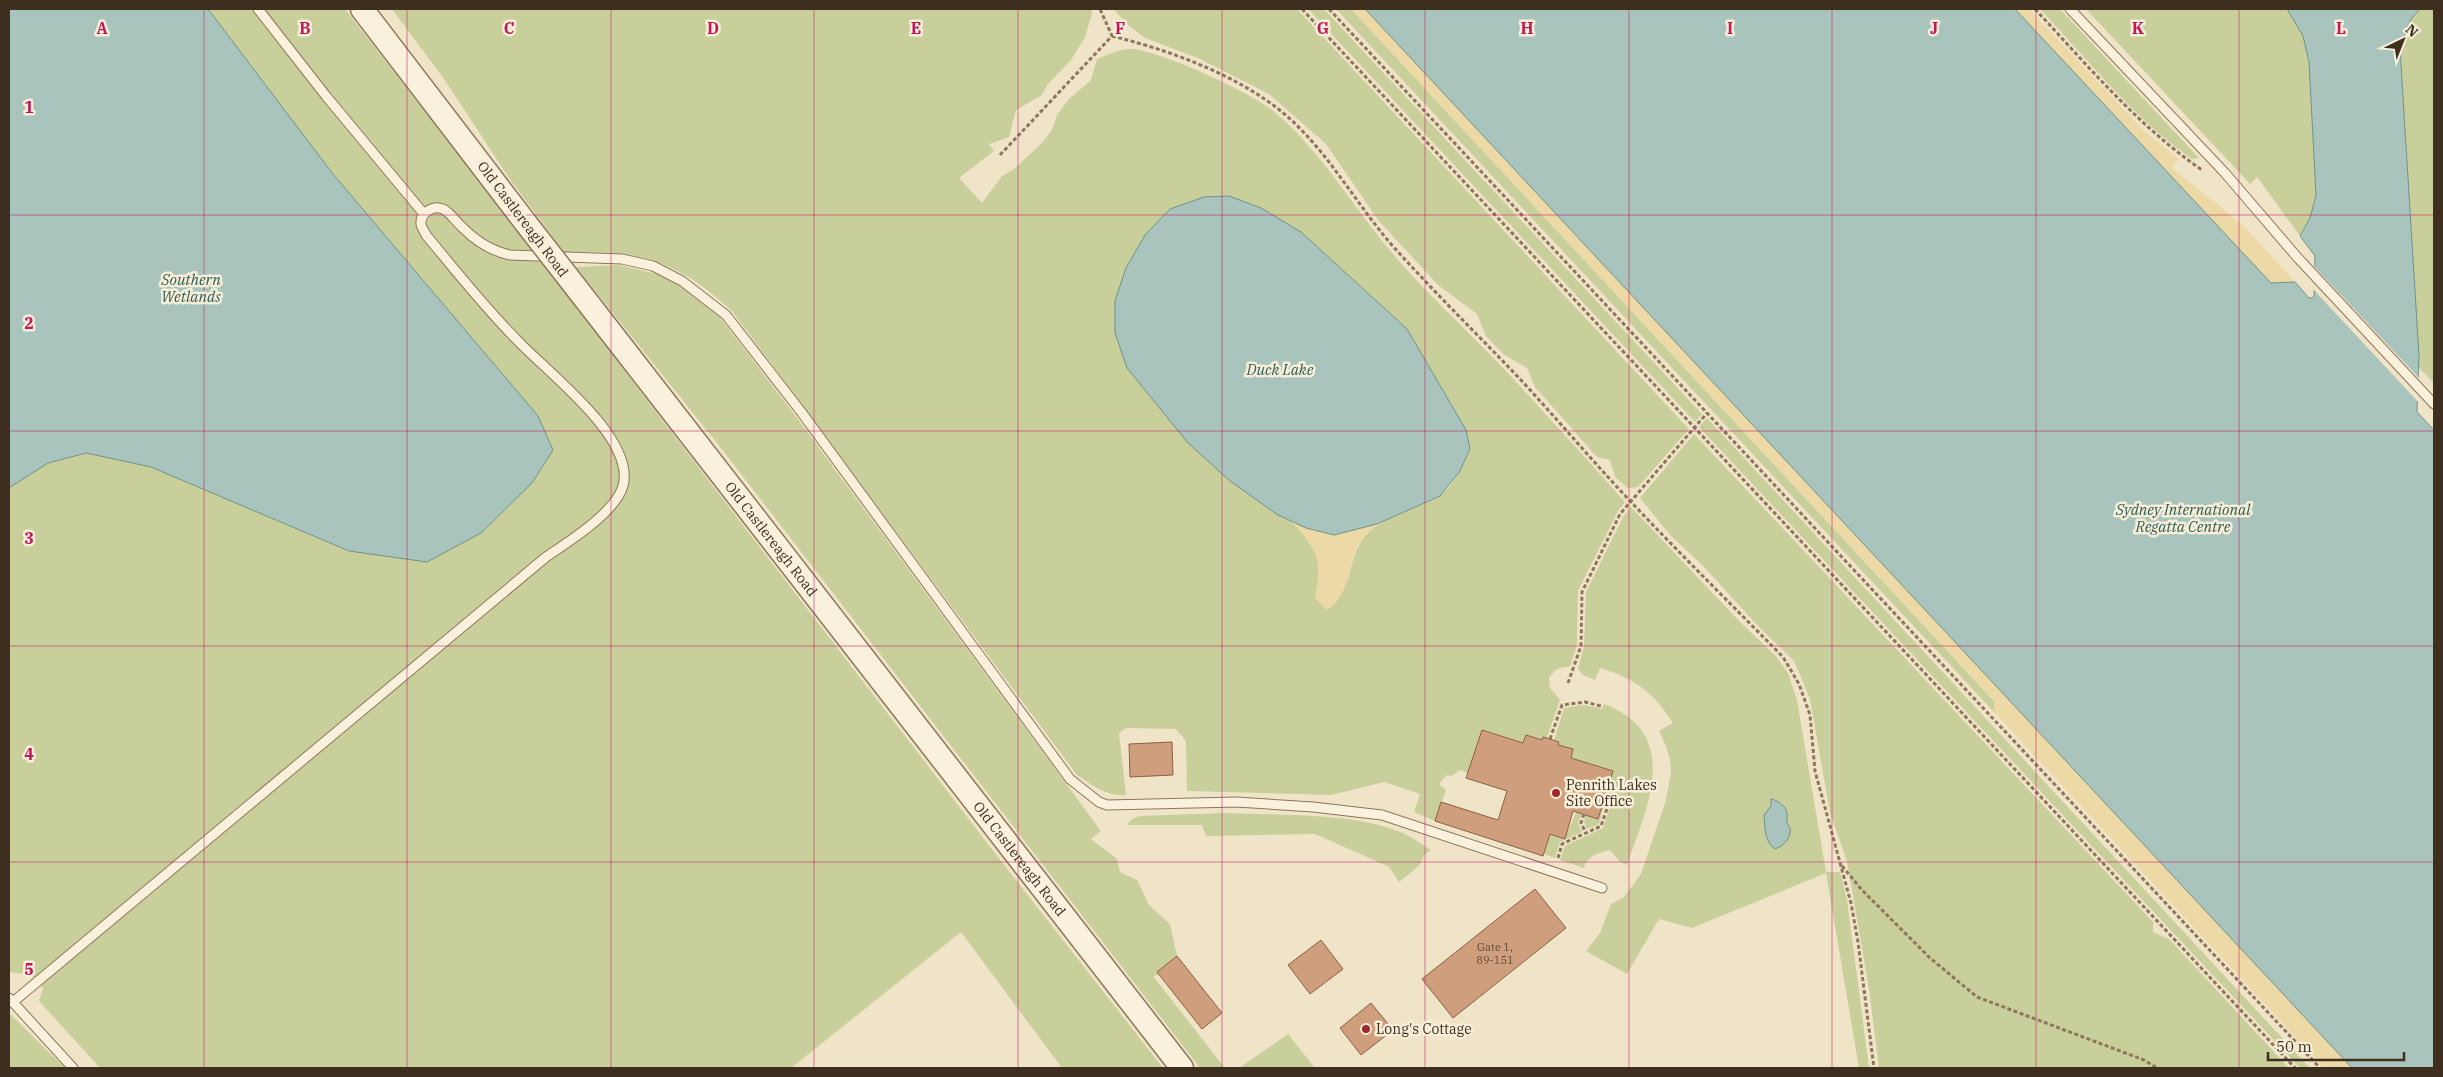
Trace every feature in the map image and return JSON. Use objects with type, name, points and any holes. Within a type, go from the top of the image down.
[{"type":"street","name":"Old Castlereagh Road","points":[[362,9],[525,222],[1182,1068]]},
{"type":"lane","points":[[258,9],[326,96],[424,214]]},
{"type":"lane","points":[[2070,9],[2225,173],[2297,257],[2434,404]]},
{"type":"lane","points":[[73,1068],[11,1000],[546,557],[576,536],[605,511],[623,487],[625,474],[622,459],[611,438],[580,400],[518,341],[426,235],[421,224],[424,214],[438,207],[446,210],[478,241],[497,253],[510,256],[622,259],[653,266],[705,296],[726,315],[802,413],[1070,779],[1099,802],[1107,806],[1237,802],[1330,808],[1382,815],[1602,888]]},
{"type":"path","points":[[1100,9],[1112,36]]},
{"type":"path","points":[[1302,9],[2295,1068]]},
{"type":"path","points":[[1329,9],[2320,1068]]},
{"type":"path","points":[[2035,9],[2144,125],[2172,150],[2210,176]]},
{"type":"path","points":[[1000,156],[1112,36]]},
{"type":"path","points":[[1112,36],[1144,44],[1240,84],[1268,100],[1296,125],[1319,149],[1390,242],[1526,386],[1631,502],[1783,657],[1793,672],[1810,715],[1816,771],[1841,864],[1858,942],[1874,1068]]},
{"type":"path","points":[[1568,684],[1580,646],[1582,592],[1620,514],[1707,413]]},
{"type":"path","points":[[1550,739],[1562,705],[1585,702],[1600,706]]},
{"type":"path","points":[[1558,858],[1562,844],[1601,826],[1611,796],[1606,795]]},
{"type":"path","points":[[1584,814],[1581,823],[1586,833]]},
{"type":"path","points":[[1841,864],[1862,890],[1930,958],[1977,997],[2144,1060],[2157,1068]]},
{"type":"green space","points":[[174,9],[345,9],[576,305],[623,369],[991,848],[1163,1068],[1062,1068],[961,932],[791,1068],[100,1068],[39,1001],[43,988],[31,975],[9,972],[9,431],[333,174],[303,135]]},
{"type":"green space","points":[[392,9],[1091,9],[1092,14],[1085,37],[1071,60],[1048,84],[1042,95],[1016,110],[1009,137],[989,144],[994,151],[959,178],[982,203],[1002,176],[1013,170],[1041,144],[1052,130],[1057,115],[1069,99],[1091,80],[1097,59],[1113,52],[1130,49],[1160,56],[1225,83],[1261,102],[1290,126],[1306,143],[1406,269],[1503,368],[1625,502],[1618,511],[1578,591],[1577,645],[1570,666],[1557,669],[1549,677],[1550,688],[1560,700],[1547,738],[1543,737],[1542,740],[1523,743],[1482,730],[1468,773],[1460,770],[1452,776],[1447,775],[1439,784],[1446,790],[1435,821],[1414,812],[1420,794],[1384,782],[1331,795],[1187,791],[1186,741],[1176,729],[1126,728],[1119,733],[1126,795],[1112,794],[1094,786],[1077,775],[732,311],[694,280],[656,262],[636,256],[615,253],[565,253],[511,181],[444,79]],"holes":[[[1126,268],[1470,449],[1458,474],[1441,495],[1388,519],[1369,532],[1362,540],[1357,551],[1348,581],[1315,598],[1320,571],[1318,557],[1303,533],[1292,522],[1278,515],[1115,333],[1115,301]]]},
{"type":"green space","points":[[1113,9],[1297,9],[1689,429],[1638,487],[1628,488],[1615,477],[1610,460],[1597,457],[1535,387],[1527,368],[1503,354],[1486,336],[1477,314],[1438,285],[1378,220],[1326,144],[1269,94],[1200,59],[1145,38],[1129,26]]},
{"type":"green space","points":[[1308,9],[1324,9],[1702,414],[1695,422]]},
{"type":"green space","points":[[1336,9],[1351,9],[1994,701],[1995,713]]},
{"type":"green space","points":[[2040,9],[2060,9],[2199,158],[2192,159],[2151,126],[2112,88]]},
{"type":"green space","points":[[2086,9],[2287,9],[2303,36],[2309,62],[2316,195],[2310,218],[2300,236],[2257,177],[2250,184]]},
{"type":"green space","points":[[2420,9],[2434,9],[2434,383],[2418,367],[2400,48],[2411,19]]},
{"type":"green space","points":[[619,265],[657,274],[691,292],[719,316],[797,418],[1101,831],[1091,839],[1117,859],[1120,872],[1137,880],[1149,905],[1170,924],[1177,956],[1164,973],[1153,976],[1225,1068],[1200,1068],[717,443],[576,267]]},
{"type":"green space","points":[[1707,418],[2310,1068],[2300,1068],[1699,427]]},
{"type":"green space","points":[[1694,434],[2153,922],[2153,932],[2170,940],[2289,1068],[1879,1068],[1869,989],[1847,861],[1830,813],[1810,699],[1794,661],[1757,625],[1704,567],[1670,535],[1640,498]]},
{"type":"green space","points":[[1631,507],[1743,625],[1776,656],[1788,673],[1797,700],[1826,872],[1840,872],[1847,900],[1869,1068],[1859,1068],[1826,873],[1692,928],[1659,919],[1627,974],[1586,951],[1600,933],[1611,904],[1624,897],[1641,874],[1666,800],[1671,773],[1666,746],[1659,731],[1673,723],[1651,695],[1634,682],[1613,672],[1600,668],[1595,680],[1583,675],[1578,669],[1584,646],[1586,592],[1623,517]]},
{"type":"green space","points":[[1604,704],[1628,717],[1644,734],[1651,753],[1653,774],[1643,820],[1627,865],[1620,862],[1610,850],[1591,857],[1584,868],[1560,860],[1565,846],[1603,828],[1614,795],[1606,792],[1613,772],[1571,758],[1573,749],[1558,745],[1559,742],[1554,740],[1564,708],[1585,705],[1602,709]]},
{"type":"green space","points":[[1605,798],[1599,824],[1587,829],[1584,822],[1586,815],[1598,819]]},
{"type":"green space","points":[[1576,812],[1582,814],[1578,823],[1582,832],[1560,842],[1555,858],[1544,854],[1549,837],[1546,833],[1565,839]]},
{"type":"green space","points":[[1222,813],[1315,816],[1364,822],[1405,834],[1431,850],[1424,855],[1419,866],[1399,882],[1389,867],[1315,834],[1206,836],[1202,825],[1127,825],[1132,819],[1140,816]]},
{"type":"green space","points":[[9,1013],[65,1068],[9,1068]]},
{"type":"green space","points":[[1288,1034],[1315,1068],[1239,1068]]},
{"type":"sand","points":[[1351,9],[1365,9],[2352,1068],[2324,1068],[1995,713],[1994,700]]},
{"type":"sand","points":[[2015,9],[2029,9],[2145,132],[2179,159],[2173,166],[2173,169],[2242,224],[2295,282],[2271,283]]},
{"type":"sand","points":[[1292,522],[1334,535],[1377,524],[1356,549],[1341,596],[1327,610],[1315,598],[1318,565],[1313,549]]},
{"type":"water","name":"Southern Wetlands","points":[[9,9],[208,9],[333,174],[538,416],[553,450],[532,483],[481,533],[427,562],[349,551],[151,467],[86,453],[48,463],[9,488]]},
{"type":"water","name":"Sydney International Regatta Centre","points":[[1365,9],[2015,9],[2271,283],[2295,282],[2309,298],[2312,298],[2314,296],[2315,256],[2300,236],[2310,218],[2316,195],[2309,62],[2303,36],[2287,9],[2420,9],[2411,19],[2400,48],[2419,355],[2417,412],[2434,430],[2434,1068],[2352,1068]]},
{"type":"water","name":"Duck Lake","points":[[1229,196],[1261,208],[1301,232],[1407,329],[1466,430],[1470,449],[1460,471],[1440,496],[1377,524],[1334,535],[1306,528],[1278,515],[1230,481],[1188,443],[1127,368],[1115,333],[1115,301],[1126,268],[1145,235],[1170,209],[1204,197]]},
{"type":"water","points":[[1771,799],[1785,808],[1790,828],[1790,835],[1786,841],[1775,849],[1767,838],[1764,815],[1771,806]]},
{"type":"pier","points":[[2312,264],[2421,380],[2420,404],[2312,288]]},
{"type":"building","name":"Penrith Lakes Site Office","points":[[1482,730],[1523,743],[1526,735],[1542,740],[1543,737],[1550,739],[1559,742],[1558,745],[1573,749],[1571,758],[1613,771],[1598,819],[1573,811],[1565,839],[1550,834],[1543,856],[1435,821],[1441,802],[1498,820],[1507,791],[1466,778]]},
{"type":"building","points":[[1172,742],[1173,775],[1130,777],[1129,744]]},
{"type":"building","points":[[1535,889],[1566,928],[1453,1018],[1422,979]]},
{"type":"building","points":[[1321,940],[1343,969],[1310,994],[1288,965]]},
{"type":"building","points":[[1177,956],[1222,1013],[1202,1029],[1157,972]]},
{"type":"building","name":"Long's Cottage","points":[[1371,1003],[1393,1030],[1361,1055],[1340,1028]]},
{"type":"place","name":"Penrith Lakes Site Office","points":[[1556,793]]},
{"type":"place","name":"Long's Cottage","points":[[1366,1029]]}]
